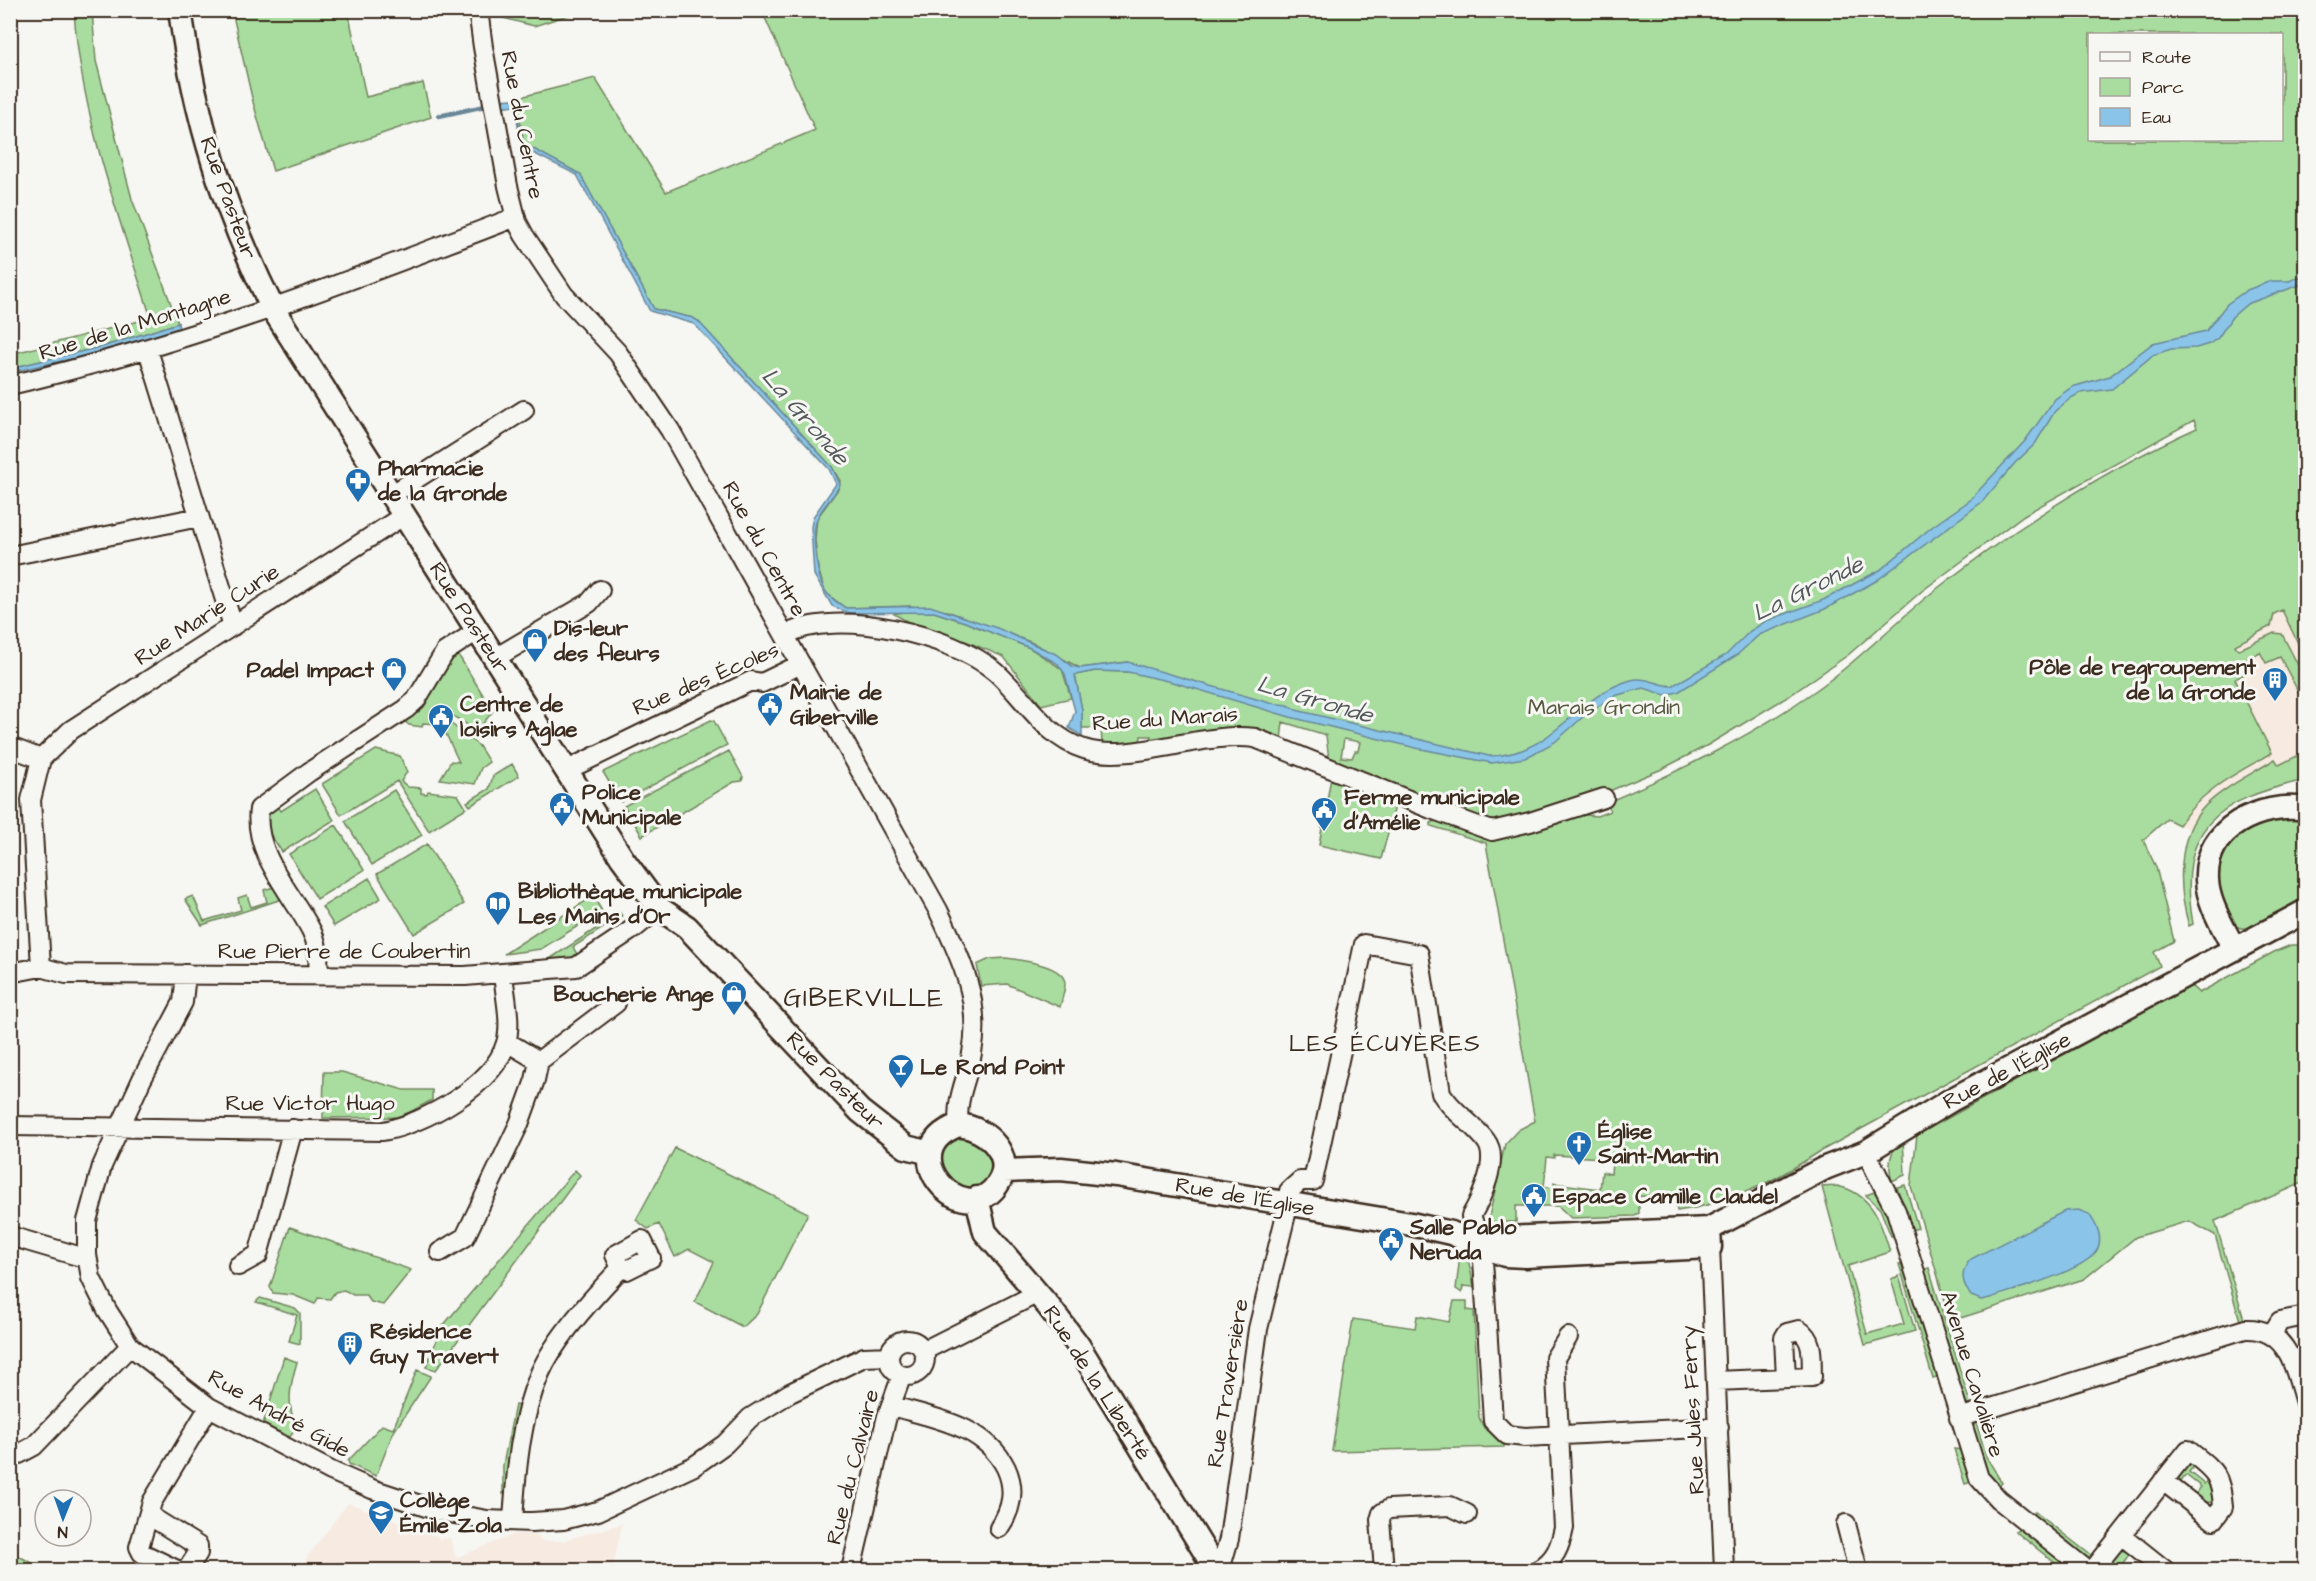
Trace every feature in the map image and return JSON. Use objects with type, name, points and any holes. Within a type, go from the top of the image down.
[{"type":"street","name":"Rue Pasteur","points":[[180,10],[189,74],[214,169],[244,247],[273,309],[622,858],[660,908],[687,927],[860,1111],[906,1147],[930,1154]]},
{"type":"street","name":"Rue du Centre","points":[[478,10],[497,132],[516,217],[524,235],[564,295],[618,353],[670,430],[938,910],[963,963],[971,990],[974,1047],[959,1096],[959,1125]]},
{"type":"street","name":"Rue de la Montagne","points":[[10,385],[148,350],[273,309],[516,217]]},
{"type":"street","points":[[148,350],[233,626]]},
{"type":"street","points":[[391,495],[525,410]]},
{"type":"street","name":"Rue Marie Curie","points":[[41,759],[71,730],[403,516]]},
{"type":"street","points":[[10,556],[199,517]]},
{"type":"street","points":[[495,658],[589,603],[600,590]]},
{"type":"street","name":"Rue du Marais","points":[[785,635],[818,625],[881,627],[973,656],[996,673],[1048,729],[1085,750],[1131,751],[1234,735],[1255,738],[1491,831],[1530,822],[1604,798]]},
{"type":"street","points":[[319,975],[316,942],[270,863],[259,823],[259,809],[309,772],[406,709],[416,700],[445,652],[477,631]]},
{"type":"street","name":"Rue des Écoles","points":[[567,770],[751,681],[762,682],[801,664]]},
{"type":"street","points":[[10,747],[41,759],[31,800],[41,967]]},
{"type":"street","points":[[2234,949],[2210,898],[2207,878],[2217,843],[2227,830],[2254,813],[2286,806],[2306,810]]},
{"type":"street","name":"Rue Pierre de Coubertin","points":[[10,974],[41,967],[66,974],[319,975],[503,974],[576,967],[660,908]]},
{"type":"street","name":"Rue de l'Église","points":[[1004,1171],[1061,1169],[1116,1175],[1411,1224],[1450,1233],[1482,1244],[1506,1238],[1709,1238],[1825,1168],[1866,1152],[1952,1100],[2306,910]]},
{"type":"street","points":[[1287,1204],[1289,1191],[1300,1181],[1313,1181],[1364,944],[1419,954],[1442,1093],[1448,1105],[1487,1141],[1491,1150],[1490,1164],[1482,1193],[1472,1216],[1482,1244],[1492,1421],[1507,1435],[1559,1435],[1719,1427]]},
{"type":"street","name":"Rue André Gide","points":[[186,974],[183,1002],[118,1128],[102,1166],[87,1221],[87,1255],[91,1278],[130,1346],[210,1407],[331,1471],[372,1489],[438,1511],[487,1520],[563,1520],[598,1511],[694,1466],[725,1443],[750,1418],[790,1393],[864,1357],[889,1356]]},
{"type":"street","name":"Rue Victor Hugo","points":[[10,1126],[383,1131],[421,1120],[475,1085],[495,1068],[507,1042],[503,974]]},
{"type":"street","points":[[440,1252],[465,1237],[519,1125],[536,1080],[539,1061],[616,1003]]},
{"type":"street","points":[[507,1042],[539,1061]]},
{"type":"street","points":[[959,1125],[970,1126],[991,1139],[1002,1156],[1004,1171],[990,1193],[977,1198],[958,1197],[940,1187],[930,1167],[930,1154],[940,1135],[959,1125]]},
{"type":"street","points":[[238,1266],[258,1255],[292,1129]]},
{"type":"street","name":"Avenue Cavalière","points":[[1866,1152],[1896,1211],[1979,1478],[1998,1499],[2087,1570]]},
{"type":"street","name":"Rue de la Liberté","points":[[977,1198],[985,1232],[1038,1293],[1078,1346],[1218,1570]]},
{"type":"street","name":"Rue Traversière","points":[[1218,1570],[1229,1539],[1258,1329],[1287,1204]]},
{"type":"street","points":[[10,1236],[78,1256],[87,1255]]},
{"type":"street","name":"Rue Jules Ferry","points":[[1709,1238],[1724,1570]]},
{"type":"street","points":[[513,1521],[520,1445],[541,1372],[572,1326],[621,1268]]},
{"type":"street","points":[[889,1356],[893,1347],[906,1340],[916,1343],[923,1351],[1038,1293]]},
{"type":"street","points":[[2272,1335],[2280,1321],[2306,1316]]},
{"type":"street","points":[[1959,1418],[2245,1329],[2256,1328],[2284,1343],[2306,1406]]},
{"type":"street","points":[[1538,1570],[1557,1553],[1564,1528],[1555,1358],[1568,1337]]},
{"type":"street","points":[[10,1454],[19,1454],[34,1446],[130,1346]]},
{"type":"street","name":"Rue du Calvaire","points":[[889,1356],[894,1370],[902,1375],[918,1372],[924,1362],[923,1351]]},
{"type":"street","name":"Rue du Calvaire","points":[[851,1570],[887,1416],[902,1375]]},
{"type":"street","points":[[1716,1381],[1786,1378]]},
{"type":"street","points":[[892,1406],[953,1424],[975,1435],[1002,1459],[1012,1483],[1008,1514],[999,1528]]},
{"type":"street","points":[[177,1570],[142,1553],[139,1547],[150,1516],[152,1502],[210,1407]]},
{"type":"street","points":[[2093,1570],[2163,1481]]},
{"type":"street","points":[[1384,1570],[1380,1520],[1382,1513],[1389,1509],[1450,1506],[1467,1514]]},
{"type":"street","points":[[150,1516],[198,1546],[198,1553],[187,1570]]},
{"type":"street","points":[[1846,1524],[1858,1570]]},
{"type":"street","points":[[2121,1535],[2165,1570]]},
{"type":"shaded area","points":[[2285,595],[2305,634],[2305,768],[2238,795],[2195,831],[2179,825],[2167,819],[2193,641]]},
{"type":"shaded area","name":"Collège Émile Zola","points":[[348,1503],[438,1536],[439,1539],[450,1538],[456,1558],[515,1534],[536,1534],[543,1541],[562,1541],[622,1524],[612,1570],[298,1570]]},
{"type":"green space","points":[[74,11],[92,11],[96,61],[132,199],[178,323],[105,346],[11,368],[11,354],[151,318],[114,204],[93,128],[84,89]]},
{"type":"green space","points":[[232,11],[348,11],[366,97],[423,83],[431,117],[273,171],[253,102]]},
{"type":"green space","points":[[484,11],[581,11],[534,26],[484,13]]},
{"type":"green space","name":"Marais Grondin","points":[[762,11],[2305,11],[2305,658],[2282,610],[2274,614],[2271,626],[2235,645],[2238,650],[2274,633],[2282,634],[2305,679],[2305,692],[2300,695],[2280,657],[2266,663],[2260,652],[2244,660],[2249,672],[2235,679],[2272,753],[2233,775],[2209,792],[2179,825],[2167,819],[2143,840],[2156,867],[2174,941],[2154,952],[2160,966],[1819,1152],[1769,1182],[1734,1197],[1697,1208],[1677,1211],[1675,1198],[1639,1196],[1639,1213],[1635,1216],[1571,1218],[1558,1206],[1516,1206],[1516,1222],[1488,1222],[1505,1144],[1518,1130],[1535,1121],[1486,843],[1431,826],[1431,823],[1438,820],[1478,830],[1574,814],[1597,816],[1610,811],[1608,802],[1713,753],[1763,725],[1812,693],[1844,669],[1934,591],[1996,545],[2095,481],[2197,428],[2194,420],[2024,515],[1922,591],[1848,655],[1789,696],[1708,745],[1662,769],[1602,794],[1490,825],[1329,760],[1326,735],[1283,722],[1281,740],[1253,728],[1237,728],[1152,742],[1151,736],[1141,736],[1140,743],[1102,743],[1101,728],[1082,728],[1082,710],[1075,675],[1095,671],[1128,672],[1127,662],[1080,668],[1033,643],[947,611],[910,606],[845,608],[825,592],[818,568],[815,540],[817,518],[839,488],[840,481],[832,467],[698,321],[654,309],[580,174],[524,144],[517,103],[513,99],[595,78],[666,192],[815,130]],"holes":[[[1344,739],[1360,742],[1358,751],[1355,751],[1352,758],[1341,757]],[[1554,1155],[1603,1158],[1604,1161],[1612,1162],[1611,1174],[1602,1172],[1600,1189],[1554,1183],[1554,1188],[1544,1187],[1547,1157],[1554,1158]]]},
{"type":"green space","points":[[910,610],[934,612],[1030,648],[1062,669],[1071,698],[1041,705],[1004,657],[968,642],[912,624],[894,614]]},
{"type":"green space","points":[[455,654],[459,656],[493,711],[477,731],[450,714],[441,727],[438,724],[423,723],[422,727],[409,725],[403,720],[444,662]]},
{"type":"green space","points":[[711,720],[714,721],[727,745],[621,802],[603,772]]},
{"type":"green space","points":[[449,722],[479,746],[489,762],[481,768],[475,784],[440,779],[451,761],[459,762],[446,734],[442,731]]},
{"type":"green space","points":[[376,750],[400,756],[407,772],[401,781],[408,787],[421,788],[421,793],[427,794],[428,791],[458,795],[466,808],[429,831],[397,781],[341,815],[322,784]]},
{"type":"green space","points":[[729,751],[743,777],[742,781],[734,782],[642,836],[624,806]]},
{"type":"green space","points":[[2305,752],[2305,780],[2248,797],[2226,809],[2210,823],[2198,841],[2191,863],[2189,890],[2193,924],[2189,926],[2183,896],[2182,863],[2184,847],[2196,818],[2205,806],[2238,781],[2275,759],[2279,765]]},
{"type":"green space","points":[[512,764],[519,776],[470,806],[467,802],[489,789],[493,776]]},
{"type":"green space","points":[[1332,772],[1397,799],[1381,859],[1319,845]]},
{"type":"green space","points":[[315,789],[334,820],[282,852],[266,826],[265,815],[268,808],[274,801],[281,811]]},
{"type":"green space","points":[[394,790],[422,835],[372,865],[345,821]]},
{"type":"green space","points":[[2278,818],[2305,820],[2305,899],[2260,924],[2247,928],[2239,927],[2226,917],[2219,900],[2217,874],[2220,862],[2229,845],[2243,831],[2255,824]]},
{"type":"green space","points":[[336,825],[364,870],[317,899],[289,854]]},
{"type":"green space","points":[[427,844],[464,904],[414,934],[377,874]]},
{"type":"green space","points":[[369,878],[381,898],[334,926],[322,907]]},
{"type":"green space","points":[[274,887],[282,899],[202,925],[185,899],[193,896],[204,921],[241,910],[238,898],[247,895],[251,907],[267,902],[264,890]]},
{"type":"green space","points":[[593,896],[602,911],[541,949],[504,954]]},
{"type":"green space","points":[[620,913],[622,916],[573,947],[579,958],[545,962]]},
{"type":"green space","points":[[2291,945],[2305,945],[2305,1182],[2215,1221],[2245,1323],[2241,1324],[2215,1235],[2189,1221],[2136,1237],[2084,1279],[1951,1321],[1911,1186],[1917,1135],[2190,985],[2199,993]]},
{"type":"green space","points":[[1006,958],[1041,964],[1063,977],[1065,983],[1060,1007],[1007,984],[981,986],[977,965],[990,959]]},
{"type":"green space","points":[[324,1072],[342,1072],[404,1090],[432,1090],[432,1100],[401,1117],[323,1118]]},
{"type":"green space","points":[[960,1133],[985,1145],[996,1169],[986,1187],[968,1190],[941,1174],[941,1147]]},
{"type":"green space","points":[[1903,1139],[1905,1175],[1892,1181],[1890,1169],[1892,1153]]},
{"type":"green space","points":[[675,1148],[808,1213],[757,1314],[743,1327],[695,1302],[714,1262],[689,1249],[675,1257],[659,1224],[648,1229],[636,1220]]},
{"type":"green space","points":[[575,1170],[580,1175],[436,1370],[426,1367],[442,1327]]},
{"type":"green space","points":[[1905,1185],[1918,1228],[1911,1230],[1897,1187]]},
{"type":"green space","points":[[1837,1186],[1859,1195],[1867,1202],[1879,1220],[1890,1252],[1848,1266],[1867,1334],[1904,1324],[1891,1279],[1899,1276],[1915,1331],[1865,1345],[1822,1187]]},
{"type":"green space","points":[[1877,1191],[1898,1234],[1891,1236],[1880,1209],[1866,1195]]},
{"type":"green space","points":[[290,1227],[411,1270],[383,1305],[371,1302],[366,1295],[353,1295],[344,1290],[335,1292],[330,1299],[318,1298],[315,1304],[293,1295],[273,1293],[270,1287]]},
{"type":"green space","points":[[1451,1249],[1457,1249],[1469,1263],[1474,1287],[1463,1286],[1462,1293],[1456,1289],[1459,1264]]},
{"type":"green space","points":[[1899,1264],[1904,1264],[1940,1377],[1933,1379]]},
{"type":"green space","points":[[1929,1268],[1970,1403],[1968,1404],[1962,1400],[1921,1270]]},
{"type":"green space","points":[[260,1298],[295,1308],[300,1313],[300,1344],[289,1341],[297,1315],[256,1302]]},
{"type":"green space","points":[[1454,1301],[1467,1301],[1467,1310],[1474,1311],[1479,1417],[1484,1428],[1505,1441],[1504,1447],[1332,1451],[1353,1319],[1415,1328],[1417,1316],[1449,1322]]},
{"type":"green space","points":[[284,1357],[297,1362],[290,1394],[291,1410],[296,1426],[290,1437],[263,1424]]},
{"type":"green space","points":[[417,1370],[431,1376],[393,1433],[376,1476],[349,1464],[348,1461],[382,1425],[393,1429]]},
{"type":"green space","points":[[515,1405],[520,1406],[508,1466],[508,1494],[503,1494],[503,1465]]},
{"type":"green space","points":[[1976,1422],[1987,1458],[2002,1483],[2000,1485],[1996,1486],[1984,1471],[1972,1428]]},
{"type":"green space","points":[[1954,1449],[1962,1450],[1971,1482],[1965,1484]]},
{"type":"green space","points":[[2189,1460],[2195,1464],[2189,1472],[2204,1484],[2210,1476],[2215,1499],[2212,1502],[2205,1503],[2195,1495],[2201,1487],[2186,1475],[2180,1483],[2174,1479]]},
{"type":"green space","points":[[2034,1511],[2092,1556],[2087,1562],[2031,1515]]},
{"type":"green space","points":[[2021,1528],[2076,1570],[2064,1570],[2015,1531]]},
{"type":"green space","points":[[2121,1550],[2130,1553],[2123,1563],[2133,1570],[2105,1570]]},
{"type":"green space","points":[[11,1552],[38,1566],[36,1570],[11,1570]]},
{"type":"water","points":[[513,99],[517,103],[524,144],[580,174],[654,309],[698,321],[832,467],[840,484],[817,519],[815,546],[823,587],[841,605],[846,608],[930,606],[997,628],[1058,655],[1072,666],[1080,668],[1128,662],[1270,703],[1288,705],[1296,710],[1489,756],[1511,753],[1531,746],[1594,699],[1611,688],[1631,680],[1641,679],[1672,686],[1726,655],[1750,631],[1766,621],[1823,600],[1880,570],[1933,526],[1969,501],[2025,441],[2055,399],[2072,387],[2110,376],[2153,343],[2206,331],[2227,304],[2247,290],[2271,281],[2289,281],[2305,275],[2305,283],[2247,304],[2232,317],[2218,338],[2209,344],[2196,348],[2171,349],[2153,355],[2112,389],[2080,393],[2071,398],[2055,411],[2035,444],[2015,463],[1982,502],[1876,581],[1825,609],[1759,635],[1737,655],[1678,692],[1665,695],[1644,688],[1614,696],[1584,716],[1555,742],[1525,758],[1492,763],[1416,748],[1290,717],[1176,683],[1128,672],[1095,671],[1075,675],[1082,710],[1082,736],[1069,728],[1075,711],[1065,674],[1058,664],[1030,648],[934,612],[849,613],[832,606],[814,575],[811,527],[813,517],[836,484],[829,469],[694,324],[650,311],[577,175],[521,147],[515,105],[501,107],[499,100]]},
{"type":"water","points":[[178,323],[179,329],[84,356],[11,372],[11,368],[105,346]]},
{"type":"water","points":[[2078,1210],[2089,1214],[2098,1230],[2100,1239],[2098,1248],[2092,1256],[2066,1271],[1990,1298],[1981,1300],[1971,1296],[1963,1273],[1971,1259],[2065,1211]]},
{"type":"waterway","name":"La Gronde","points":[[439,116],[485,106]]},
{"type":"place","name":"Pharmacie de la Gronde","points":[[358,504]]},
{"type":"place","name":"Dis-leur des fleurs","points":[[535,664]]},
{"type":"place","name":"Padel Impact","points":[[394,693]]},
{"type":"place","name":"Pôle de regroupement de la Gronde","points":[[2275,703]]},
{"type":"place","name":"Mairie de Giberville","points":[[770,728]]},
{"type":"place","name":"Centre de loisirs Aglae","points":[[441,740]]},
{"type":"place","name":"Police Municipale","points":[[562,828]]},
{"type":"place","name":"Ferme municipale d'Amélie","points":[[1324,833]]},
{"type":"place","name":"Bibliothèque municipale Les Mains d'Or","points":[[498,927]]},
{"type":"place","name":"Boucherie Ange","points":[[734,1017]]},
{"type":"place","name":"Le Rond Point","points":[[901,1090]]},
{"type":"place","name":"Église Saint-Martin","points":[[1579,1167]]},
{"type":"place","name":"Espace Camille Claudel","points":[[1534,1219]]},
{"type":"place","name":"Salle Pablo Neruda","points":[[1391,1263]]},
{"type":"place","name":"Résidence Guy Travert","points":[[350,1367]]},
{"type":"place","name":"Collège Émile Zola","points":[[381,1536]]},
{"type":"district","name":"GIBERVILLE","points":[[864,998]]},
{"type":"district","name":"LES ÉCUYÈRES","points":[[1385,1044]]}]
